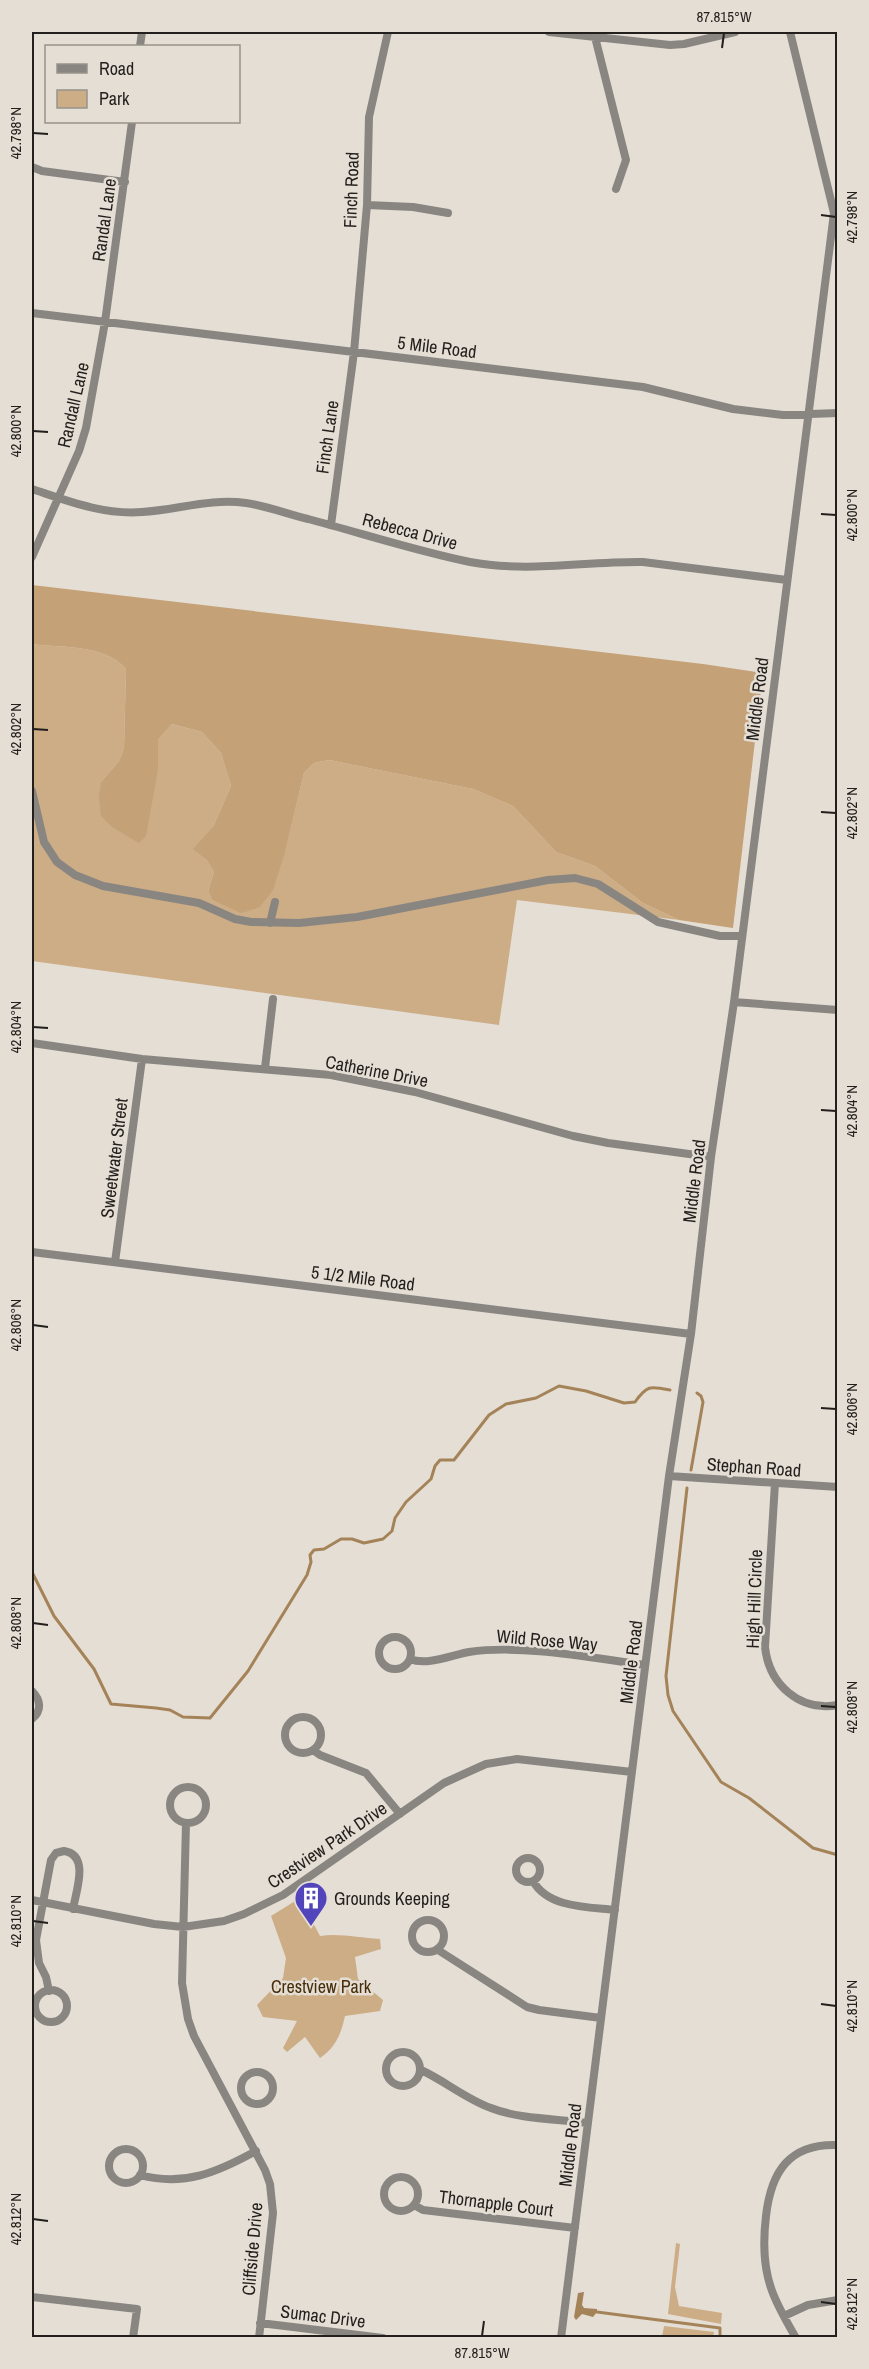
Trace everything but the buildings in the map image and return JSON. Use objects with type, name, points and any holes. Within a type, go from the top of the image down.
[{"type":"street","name":"Finch Road","points":[[354,352],[367,205],[369,117],[388,32]]},
{"type":"street","points":[[549,32],[670,45],[735,32]]},
{"type":"street","name":"Middle Road","points":[[561,2337],[669,1476],[691,1334],[711,1157],[734,1002],[834,213],[790,32]]},
{"type":"street","points":[[595,37],[626,160],[616,189]]},
{"type":"street","name":"Randal Lane","points":[[105,322],[132,123]]},
{"type":"street","points":[[32,167],[42,171],[125,182]]},
{"type":"street","points":[[367,205],[412,207],[448,213]]},
{"type":"street","name":"5 Mile Road","points":[[32,313],[643,387],[733,409],[783,415],[837,413]]},
{"type":"street","name":"Randall Lane","points":[[32,557],[79,451],[86,428],[105,322]]},
{"type":"street","name":"Finch Lane","points":[[331,525],[354,352]]},
{"type":"street","name":"Rebecca Drive","points":[[32,489],[90,508],[126,513],[227,501],[259,506],[446,556],[498,566],[555,567],[622,561],[643,562],[787,580]]},
{"type":"street","points":[[32,791],[44,842],[57,862],[75,875],[103,886],[199,903],[235,919],[270,923],[299,923],[357,916],[548,880],[575,878],[598,884],[658,922],[720,936],[742,936]]},
{"type":"street","points":[[270,923],[275,902]]},
{"type":"street","points":[[265,1068],[273,999]]},
{"type":"street","points":[[734,1002],[837,1010]]},
{"type":"street","name":"Catherine Drive","points":[[32,1043],[142,1059],[331,1075],[375,1083],[573,1136],[711,1157]]},
{"type":"street","name":"Sweetwater Street","points":[[115,1262],[142,1059]]},
{"type":"street","name":"5 1/2 Mile Road","points":[[32,1252],[691,1334]]},
{"type":"street","name":"Stephan Road","points":[[669,1476],[837,1487]]},
{"type":"street","name":"High Hill Circle","points":[[775,1483],[766,1658],[775,1679],[791,1695],[813,1705],[837,1705]]},
{"type":"street","name":"Wild Rose Way","points":[[395,1637],[405,1640],[411,1649],[410,1659],[403,1667],[388,1668],[379,1655],[381,1644],[395,1637]]},
{"type":"street","name":"Wild Rose Way","points":[[410,1659],[420,1661],[471,1652],[514,1650],[645,1665]]},
{"type":"street","points":[[32,1691],[37,1696],[39,1707],[38,1713],[32,1719]]},
{"type":"street","points":[[301,1717],[317,1724],[321,1735],[318,1746],[313,1750],[302,1753],[291,1749],[287,1744],[285,1732],[290,1722],[301,1717]]},
{"type":"street","points":[[313,1750],[320,1755],[366,1773],[400,1814]]},
{"type":"street","name":"Crestview Park Drive","points":[[32,1900],[154,1924],[183,1927],[224,1921],[264,1906],[457,1776],[478,1766],[517,1759],[632,1772]]},
{"type":"street","points":[[193,1788],[203,1795],[206,1806],[197,1821],[186,1823],[173,1814],[171,1800],[182,1789],[193,1788]]},
{"type":"street","name":"Cliffside Drive","points":[[186,1823],[182,1983],[188,2019],[194,2036],[265,2170],[273,2199],[259,2337]]},
{"type":"street","points":[[49,1990],[37,1952],[36,1940],[51,1860],[60,1851],[70,1852],[77,1859],[80,1870],[73,1909]]},
{"type":"street","points":[[533,1881],[541,1893],[561,1902],[615,1910]]},
{"type":"street","points":[[438,1950],[444,1942],[442,1927],[429,1920],[420,1922],[412,1935],[414,1946],[428,1953],[438,1950],[527,2007],[601,2018]]},
{"type":"street","points":[[49,1990],[63,1995],[68,2004],[63,2018],[54,2023],[43,2020],[36,2012],[36,2001],[49,1990]]},
{"type":"street","points":[[421,2070],[417,2080],[402,2087],[388,2078],[386,2068],[388,2062],[396,2054],[408,2053],[417,2059],[421,2070],[492,2109],[506,2113],[588,2123]]},
{"type":"street","points":[[253,2072],[264,2073],[272,2081],[273,2091],[268,2100],[263,2103],[253,2104],[241,2094],[240,2088],[244,2078],[253,2072]]},
{"type":"street","points":[[228,2101],[241,2094]]},
{"type":"street","points":[[796,2337],[771,2287],[764,2253],[764,2235],[772,2183],[784,2164],[794,2156],[814,2146],[837,2145]]},
{"type":"street","points":[[123,2149],[134,2151],[141,2159],[141,2175],[132,2182],[115,2180],[109,2170],[113,2154],[123,2149]]},
{"type":"street","points":[[141,2175],[159,2180],[193,2177],[224,2168],[256,2151]]},
{"type":"street","name":"Thornapple Court","points":[[399,2177],[410,2180],[418,2194],[414,2205],[405,2211],[394,2210],[386,2202],[384,2191],[386,2186],[399,2177]]},
{"type":"street","name":"Thornapple Court","points":[[414,2205],[423,2210],[575,2228]]},
{"type":"street","points":[[32,2297],[136,2309],[133,2337]]},
{"type":"street","points":[[784,2316],[808,2305],[837,2300]]},
{"type":"street","name":"Sumac Drive","points":[[260,2323],[383,2337]]},
{"type":"green space","points":[[32,644],[95,651],[107,655],[126,669],[124,748],[119,761],[101,782],[113,828],[139,842],[158,770],[158,740],[172,724],[202,732],[221,753],[231,786],[213,827],[206,859],[214,872],[208,891],[212,900],[241,912],[259,908],[285,851],[304,773],[314,763],[329,760],[473,789],[513,806],[556,852],[595,866],[643,903],[679,920],[517,900],[499,1025],[32,961]]},
{"type":"green space","name":"Crestview Park","points":[[300,1898],[320,1936],[342,1935],[380,1939],[381,1949],[355,1957],[358,1979],[383,2000],[380,2011],[345,2016],[337,2040],[320,2058],[305,2037],[287,2052],[283,2048],[297,2021],[263,2017],[257,2005],[283,1978],[286,1958],[271,1916]]},
{"type":"green space","points":[[676,2243],[680,2244],[675,2287],[679,2306],[722,2313],[721,2324],[668,2314]]},
{"type":"green space","points":[[664,2326],[714,2332],[713,2337],[662,2337]]},
{"type":"shaded area","points":[[32,585],[763,673],[733,928],[679,920],[643,903],[595,866],[556,852],[513,806],[473,789],[329,760],[314,763],[304,773],[285,852],[273,890],[259,908],[241,913],[212,900],[208,891],[214,872],[206,859],[193,849],[213,827],[231,786],[221,753],[202,732],[172,724],[158,740],[158,770],[146,836],[139,843],[113,828],[101,816],[99,797],[101,782],[119,761],[124,748],[126,669],[107,655],[95,651],[32,644],[34,612]]},
{"type":"shaded area","points":[[584,2292],[582,2305],[584,2308],[597,2309],[597,2312],[593,2317],[582,2314],[576,2320],[574,2317],[578,2293]]},
{"type":"waterway","points":[[32,1572],[54,1616],[94,1669],[111,1704],[170,1710],[183,1717],[210,1718],[248,1671],[307,1575],[311,1562],[310,1555],[314,1550],[324,1549],[341,1539],[352,1539],[364,1543],[383,1539],[392,1531],[395,1518],[406,1502],[431,1479],[435,1466],[440,1460],[454,1460],[489,1415],[506,1404],[536,1398],[559,1386],[586,1391],[624,1403],[635,1402],[649,1388],[670,1390]]},
{"type":"waterway","points":[[691,1470],[703,1402],[697,1393]]},
{"type":"waterway","points":[[687,1488],[666,1676],[673,1711],[721,1782],[749,1798],[813,1848],[838,1855]]},
{"type":"waterway","points":[[597,2312],[720,2328],[720,2338]]},
{"type":"place","name":"Grounds Keeping","points":[[311,1927]]}]
